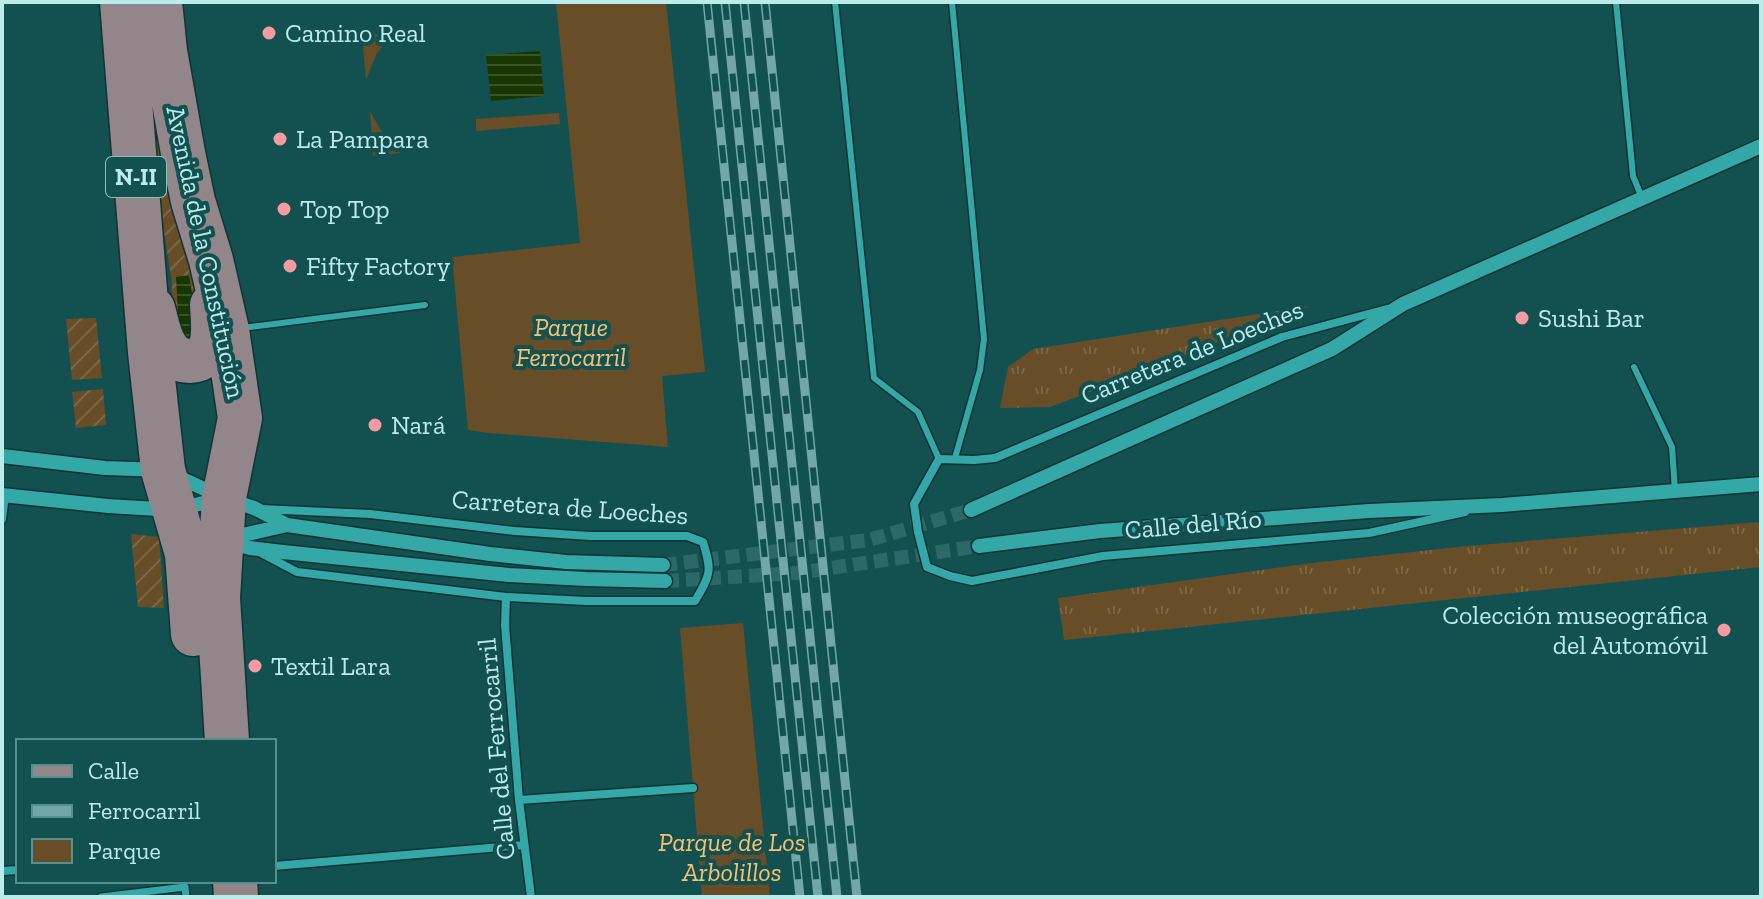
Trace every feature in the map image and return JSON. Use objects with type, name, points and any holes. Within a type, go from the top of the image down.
[{"type":"main road","name":"Avenida de la Constitución","points":[[122,2],[143,276],[208,525],[218,598],[227,739]]},
{"type":"main road","name":"Avenida de la Constitución","points":[[160,2],[165,51],[183,153],[227,330],[240,418],[208,525],[199,739]]},
{"type":"main road","name":"N-II","points":[[143,276],[162,339],[169,352],[179,359],[191,361],[203,358],[210,350],[213,334],[211,260]]},
{"type":"street","name":"Carretera de Loeches","points":[[971,510],[1332,349],[1403,304],[1761,146]]},
{"type":"street","name":"Carretera de Loeches","points":[[939,459],[995,458],[1282,337],[1403,304]]},
{"type":"street","points":[[2,456],[105,468],[208,525]]},
{"type":"street","name":"Calle del Río","points":[[939,459],[914,504],[927,567],[972,581],[1103,556],[1369,533],[1502,505]]},
{"type":"street","name":"Calle del Río","points":[[979,546],[1100,531],[1369,511],[1502,505],[1761,484]]},
{"type":"street","points":[[2,519],[3,495],[108,506],[509,575],[665,581]]},
{"type":"street","name":"Carretera de Loeches","points":[[370,514],[515,531],[590,536],[687,536],[703,542],[710,564],[707,580],[695,601],[506,597],[297,572],[208,525],[370,514]]},
{"type":"street","name":"Carretera de Loeches","points":[[208,525],[287,525]]},
{"type":"street","name":"Carretera de Loeches","points":[[208,525],[287,525],[490,554],[566,562],[663,565]]},
{"type":"street","name":"Calle del Ferrocarril","points":[[506,597],[505,625],[519,800],[531,897]]},
{"type":"street","points":[[519,800],[693,788]]},
{"type":"street","points":[[276,866],[524,845]]},
{"type":"street","points":[[101,897],[185,887],[186,897]]},
{"type":"lane","points":[[835,2],[874,378],[918,412],[939,459]]},
{"type":"lane","points":[[952,2],[984,339],[980,370],[955,458]]},
{"type":"lane","points":[[1616,2],[1633,176],[1642,198]]},
{"type":"lane","points":[[227,330],[425,305]]},
{"type":"lane","points":[[1634,367],[1672,447],[1675,491]]},
{"type":"green space","name":"Parque Ferrocarril","points":[[556,2],[666,2],[705,372],[662,376],[668,447],[468,430],[452,257],[580,243]]},
{"type":"green space","points":[[390,33],[376,55],[366,80],[362,35]]},
{"type":"green space","points":[[151,71],[162,162],[188,244],[203,338],[175,333],[171,277],[150,139]]},
{"type":"green space","points":[[370,111],[380,129],[400,149],[400,153],[373,156]]},
{"type":"green space","points":[[559,113],[560,124],[476,131],[476,119]]},
{"type":"green space","points":[[1310,306],[1050,407],[1000,408],[1008,367],[1033,349]]},
{"type":"green space","points":[[96,318],[102,378],[72,380],[66,319]]},
{"type":"green space","points":[[103,389],[106,425],[76,428],[72,392]]},
{"type":"green space","points":[[1760,522],[1761,567],[1064,640],[1058,598],[1312,563],[1467,546]]},
{"type":"green space","points":[[131,534],[159,537],[164,608],[138,607]]},
{"type":"green space","name":"Parque de Los Arbolillos","points":[[743,623],[770,897],[702,897],[680,628]]},
{"type":"shaded area","points":[[540,51],[544,96],[491,101],[486,55]]},
{"type":"shaded area","points":[[189,275],[198,330],[190,344],[179,332],[176,277]]},
{"type":"tunnel","points":[[663,565],[869,540],[971,510]]},
{"type":"tunnel","points":[[665,581],[797,573],[979,546]]},
{"type":"railway","points":[[707,2],[800,897]]},
{"type":"railway","points":[[725,2],[818,897]]},
{"type":"railway","points":[[744,2],[837,897]]},
{"type":"railway","points":[[765,2],[857,897]]},
{"type":"place","name":"Camino Real","points":[[269,33]]},
{"type":"place","name":"La Pampara","points":[[280,139]]},
{"type":"place","name":"Top Top","points":[[284,209]]},
{"type":"place","name":"Fifty Factory","points":[[290,266]]},
{"type":"place","name":"Sushi Bar","points":[[1522,318]]},
{"type":"place","name":"Nará","points":[[375,425]]},
{"type":"place","name":"Colección museográfica del Automóvil","points":[[1724,630]]},
{"type":"place","name":"Textil Lara","points":[[255,666]]}]
